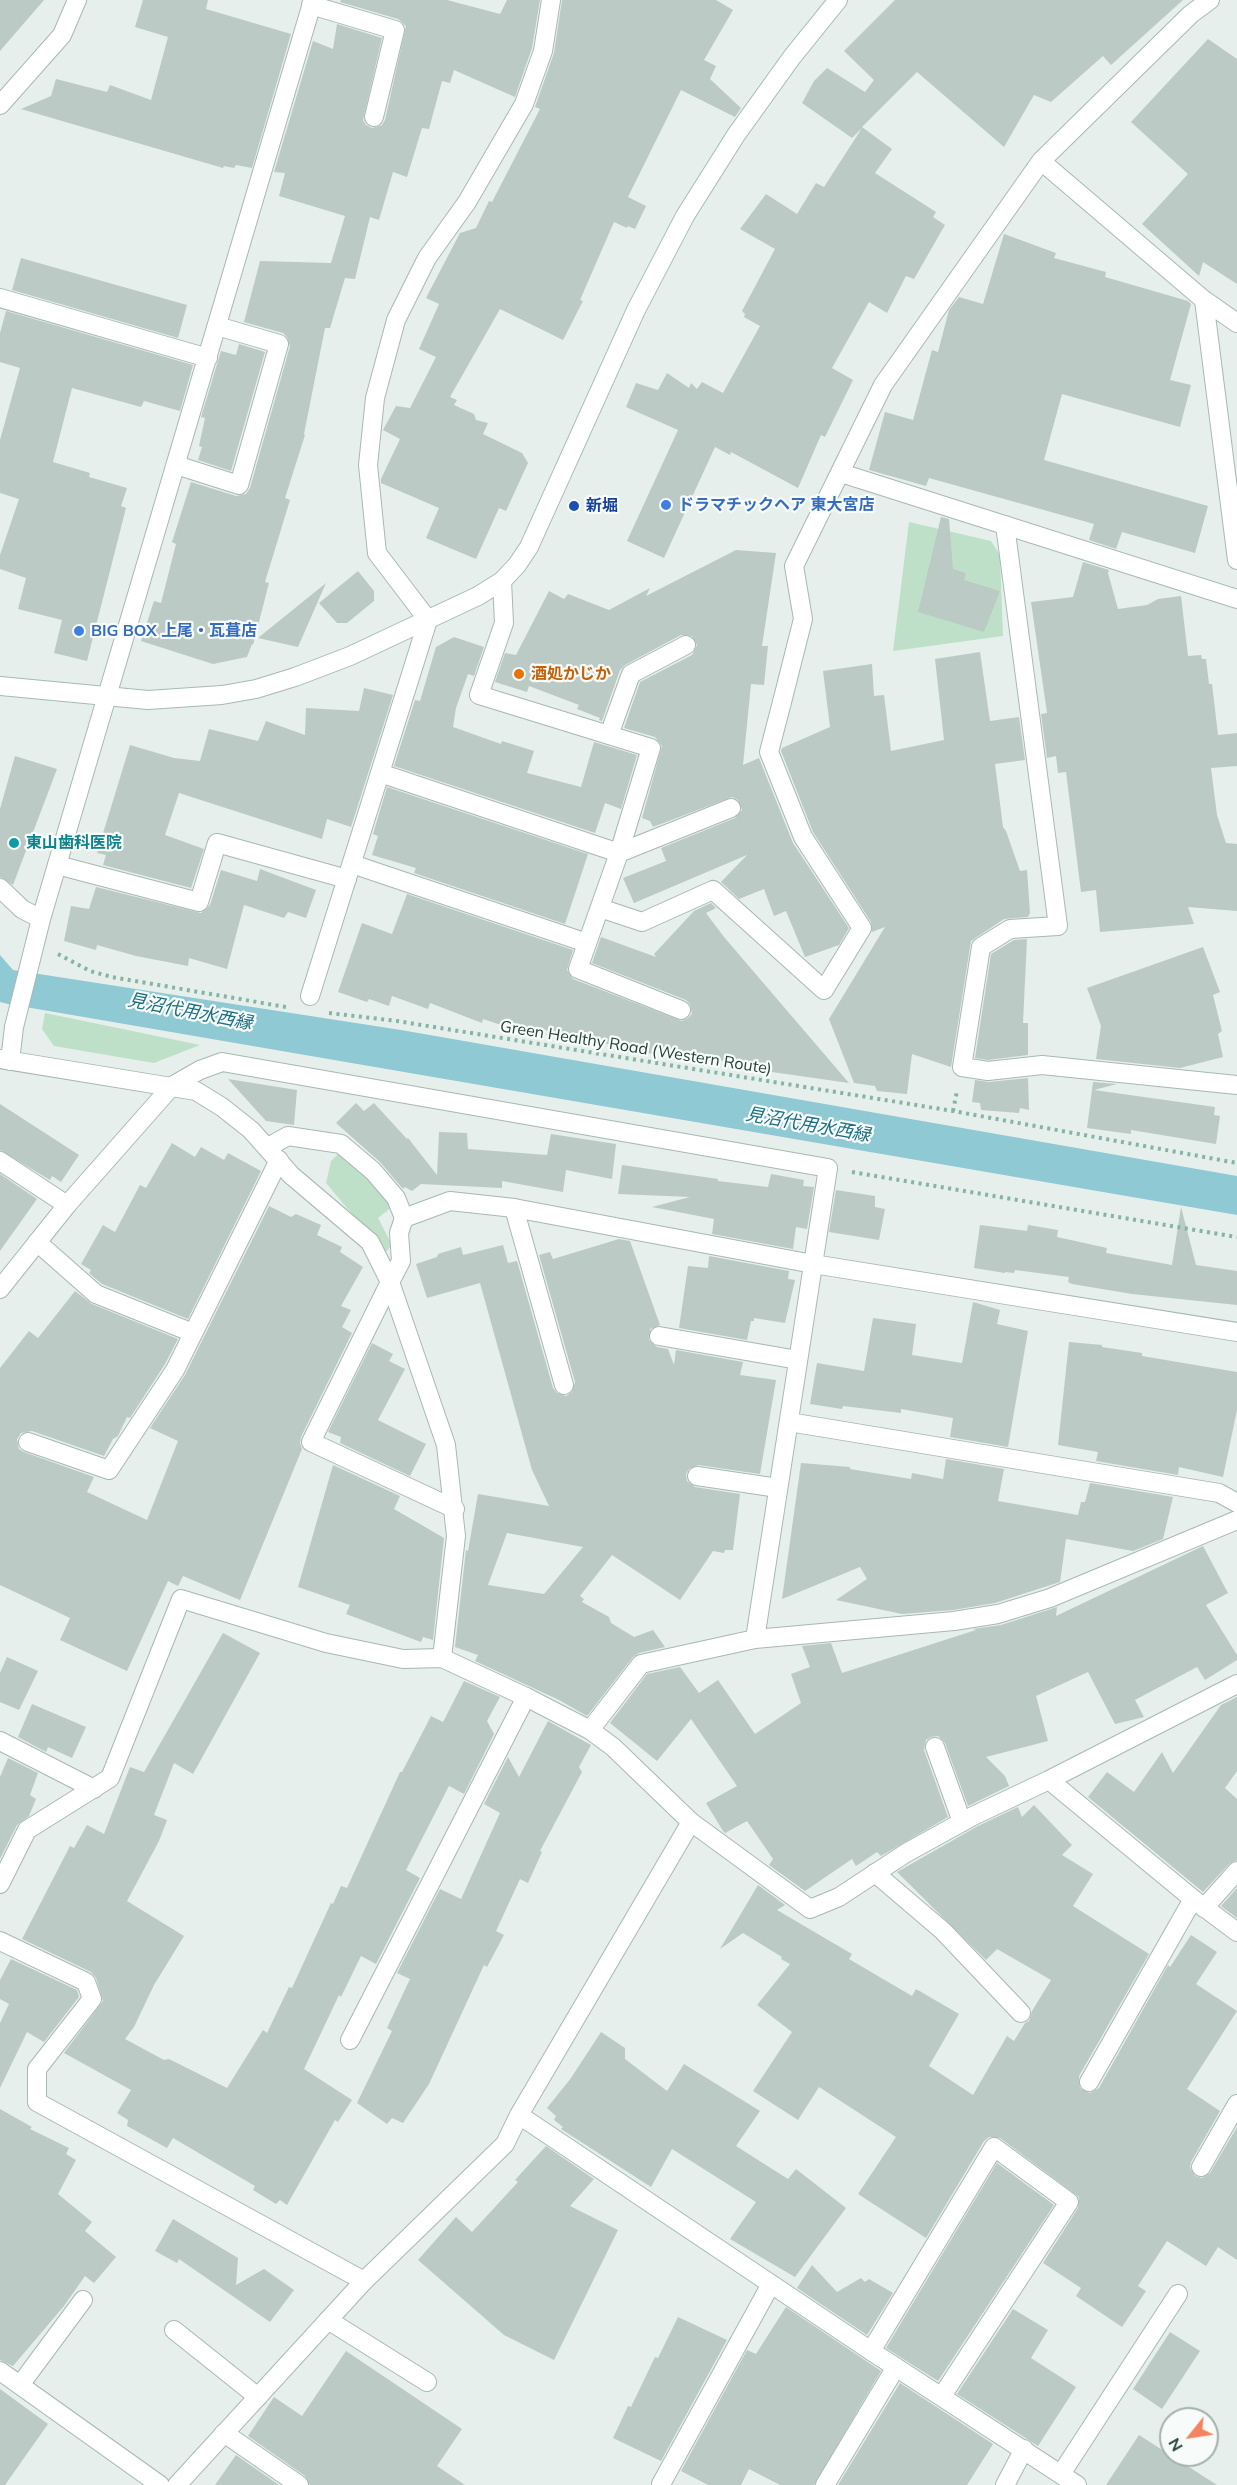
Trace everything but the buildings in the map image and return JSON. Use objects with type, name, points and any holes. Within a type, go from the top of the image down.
[{"type":"street","points":[[0,105],[62,35],[77,0]]},
{"type":"street","points":[[428,620],[377,553],[368,465],[375,398],[396,320],[427,258],[467,202],[524,104],[543,51],[551,0]]},
{"type":"street","points":[[0,686],[148,700],[256,689],[350,656],[478,596],[502,581],[529,547],[636,310],[685,216],[736,135],[792,57],[838,0]]},
{"type":"street","points":[[600,909],[642,922],[713,890],[824,990],[862,928],[803,837],[769,752],[803,619],[794,566],[883,385],[1041,161],[1191,14],[1210,0]]},
{"type":"street","points":[[374,117],[395,30],[312,3],[41,918],[5,1060],[196,1091],[222,1107],[273,1153],[291,1175],[370,1242],[390,1282],[446,1445],[456,1536],[442,1658]]},
{"type":"street","points":[[1041,161],[1204,300],[1237,323]]},
{"type":"street","points":[[0,298],[208,358]]},
{"type":"street","points":[[1204,300],[1237,560]]},
{"type":"street","points":[[176,465],[239,485],[279,344],[217,326]]},
{"type":"street","points":[[841,473],[1237,599]]},
{"type":"street","points":[[1005,525],[1058,926],[1010,929],[981,947],[962,1067],[988,1071],[1041,1065],[1237,1085]]},
{"type":"street","points":[[502,581],[504,622],[479,695],[651,748],[619,853],[578,969],[681,1010]]},
{"type":"street","points":[[310,996],[428,620]]},
{"type":"street","points":[[609,735],[631,674],[686,645]]},
{"type":"street","points":[[380,773],[619,853],[731,808]]},
{"type":"street","points":[[57,865],[199,902],[217,843],[350,872],[587,943]]},
{"type":"street","points":[[0,888],[22,909],[41,918]]},
{"type":"street","points":[[0,1289],[67,1205],[172,1086],[200,1070],[222,1062],[828,1168],[755,1639]]},
{"type":"street","points":[[28,1442],[109,1470],[175,1370],[273,1153],[288,1136],[341,1144],[373,1171],[396,1198],[404,1218],[399,1233],[401,1261],[311,1443],[454,1509]]},
{"type":"street","points":[[0,1161],[67,1205]]},
{"type":"street","points":[[404,1218],[450,1201],[514,1209],[813,1264],[1237,1332]]},
{"type":"street","points":[[514,1209],[564,1385]]},
{"type":"street","points":[[38,1242],[96,1294],[193,1333]]},
{"type":"street","points":[[659,1336],[798,1360]]},
{"type":"street","points":[[789,1422],[1220,1493],[1237,1503]]},
{"type":"street","points":[[698,1476],[778,1488]]},
{"type":"street","points":[[590,1730],[641,1664],[755,1639],[954,1621],[998,1614],[1050,1598],[1237,1520]]},
{"type":"street","points":[[0,1884],[27,1830],[110,1778],[182,1599],[326,1643],[402,1659],[442,1658],[526,1696],[590,1730],[613,1747],[692,1822],[810,1909],[839,1897],[962,1822],[1237,1684]]},
{"type":"street","points":[[350,2040],[526,1696]]},
{"type":"street","points":[[0,1741],[94,1789]]},
{"type":"street","points":[[935,1746],[962,1822]]},
{"type":"street","points":[[1049,1780],[1198,1904],[1237,1932]]},
{"type":"street","points":[[177,2485],[364,2281],[505,2144],[519,2115],[692,1822]]},
{"type":"street","points":[[1089,2082],[1198,1904],[1237,1871]]},
{"type":"street","points":[[875,1873],[943,1931],[1020,2013]]},
{"type":"street","points":[[0,1941],[86,1982],[92,1999],[36,2069],[37,2102],[364,2281]]},
{"type":"street","points":[[1201,2167],[1237,2104]]},
{"type":"street","points":[[519,2115],[1077,2485]]},
{"type":"street","points":[[871,2350],[994,2148],[1069,2202],[942,2396]]},
{"type":"street","points":[[661,2484],[771,2284]]},
{"type":"street","points":[[1061,2474],[1178,2294]]},
{"type":"street","points":[[20,2385],[83,2300]]},
{"type":"street","points":[[328,2320],[427,2382]]},
{"type":"street","points":[[174,2330],[258,2397]]},
{"type":"street","points":[[825,2485],[896,2367]]},
{"type":"street","points":[[0,2371],[160,2485]]},
{"type":"street","points":[[224,2433],[299,2485]]},
{"type":"street","points":[[1005,2485],[1024,2449]]},
{"type":"path","points":[[34,949],[55,953],[90,971],[112,977],[292,1008]]},
{"type":"path","name":"Green Healthy Road (Western Route)","points":[[327,1013],[397,1021],[953,1111],[1237,1163]]},
{"type":"path","points":[[828,1168],[1237,1237]]},
{"type":"green space","points":[[909,522],[991,541],[1000,555],[1003,636],[893,651]]},
{"type":"green space","points":[[45,1013],[200,1045],[154,1063],[54,1046],[42,1029]]},
{"type":"green space","points":[[342,1150],[393,1206],[378,1218],[392,1245],[385,1253],[326,1183],[331,1161]]},
{"type":"water","points":[[0,955],[13,970],[401,1030],[1237,1176],[1237,1215],[8,1004],[0,1002]]},
{"type":"place","name":"ドラマチックヘア 東大宮店","points":[[666,505]]},
{"type":"place","name":"新堀","points":[[574,506]]},
{"type":"place","name":"BIG BOX 上尾・瓦葺店","points":[[79,631]]},
{"type":"place","name":"酒処かじか","points":[[519,674]]},
{"type":"place","name":"東山歯科医院","points":[[14,843]]},
{"type":"water label","name":"見沼代用水西縁","points":[[190,1012]]},
{"type":"water label","name":"見沼代用水西緑","points":[[808,1125]]}]
